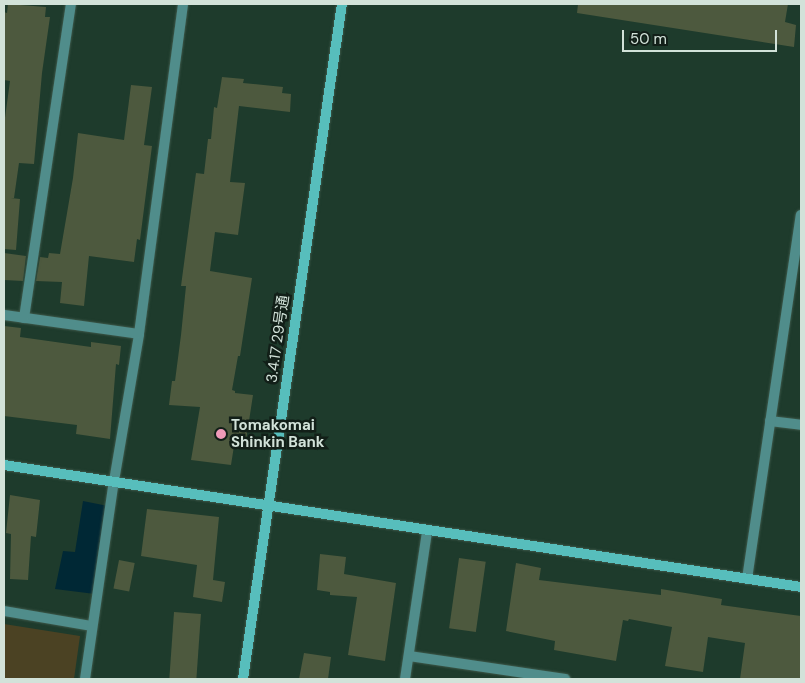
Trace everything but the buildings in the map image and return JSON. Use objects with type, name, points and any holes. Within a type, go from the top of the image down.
[{"type":"street","points":[[24,318],[71,4]]},
{"type":"street","points":[[85,679],[114,481],[139,334],[183,4]]},
{"type":"street","name":"3.4.17 29号通","points":[[243,679],[342,4]]},
{"type":"street","points":[[747,579],[801,215]]},
{"type":"street","points":[[4,315],[139,334]]},
{"type":"street","points":[[770,421],[801,425]]},
{"type":"street","points":[[4,465],[801,587]]},
{"type":"street","points":[[405,679],[427,531]]},
{"type":"street","points":[[4,612],[92,626]]},
{"type":"street","points":[[408,656],[565,679]]},
{"type":"shaded area","points":[[4,624],[80,636],[74,679],[4,679]]},
{"type":"water","points":[[83,501],[108,506],[95,594],[55,589],[63,551],[75,552]]},
{"type":"place","name":"Tomakomai Shinkin Bank","points":[[221,434]]}]
